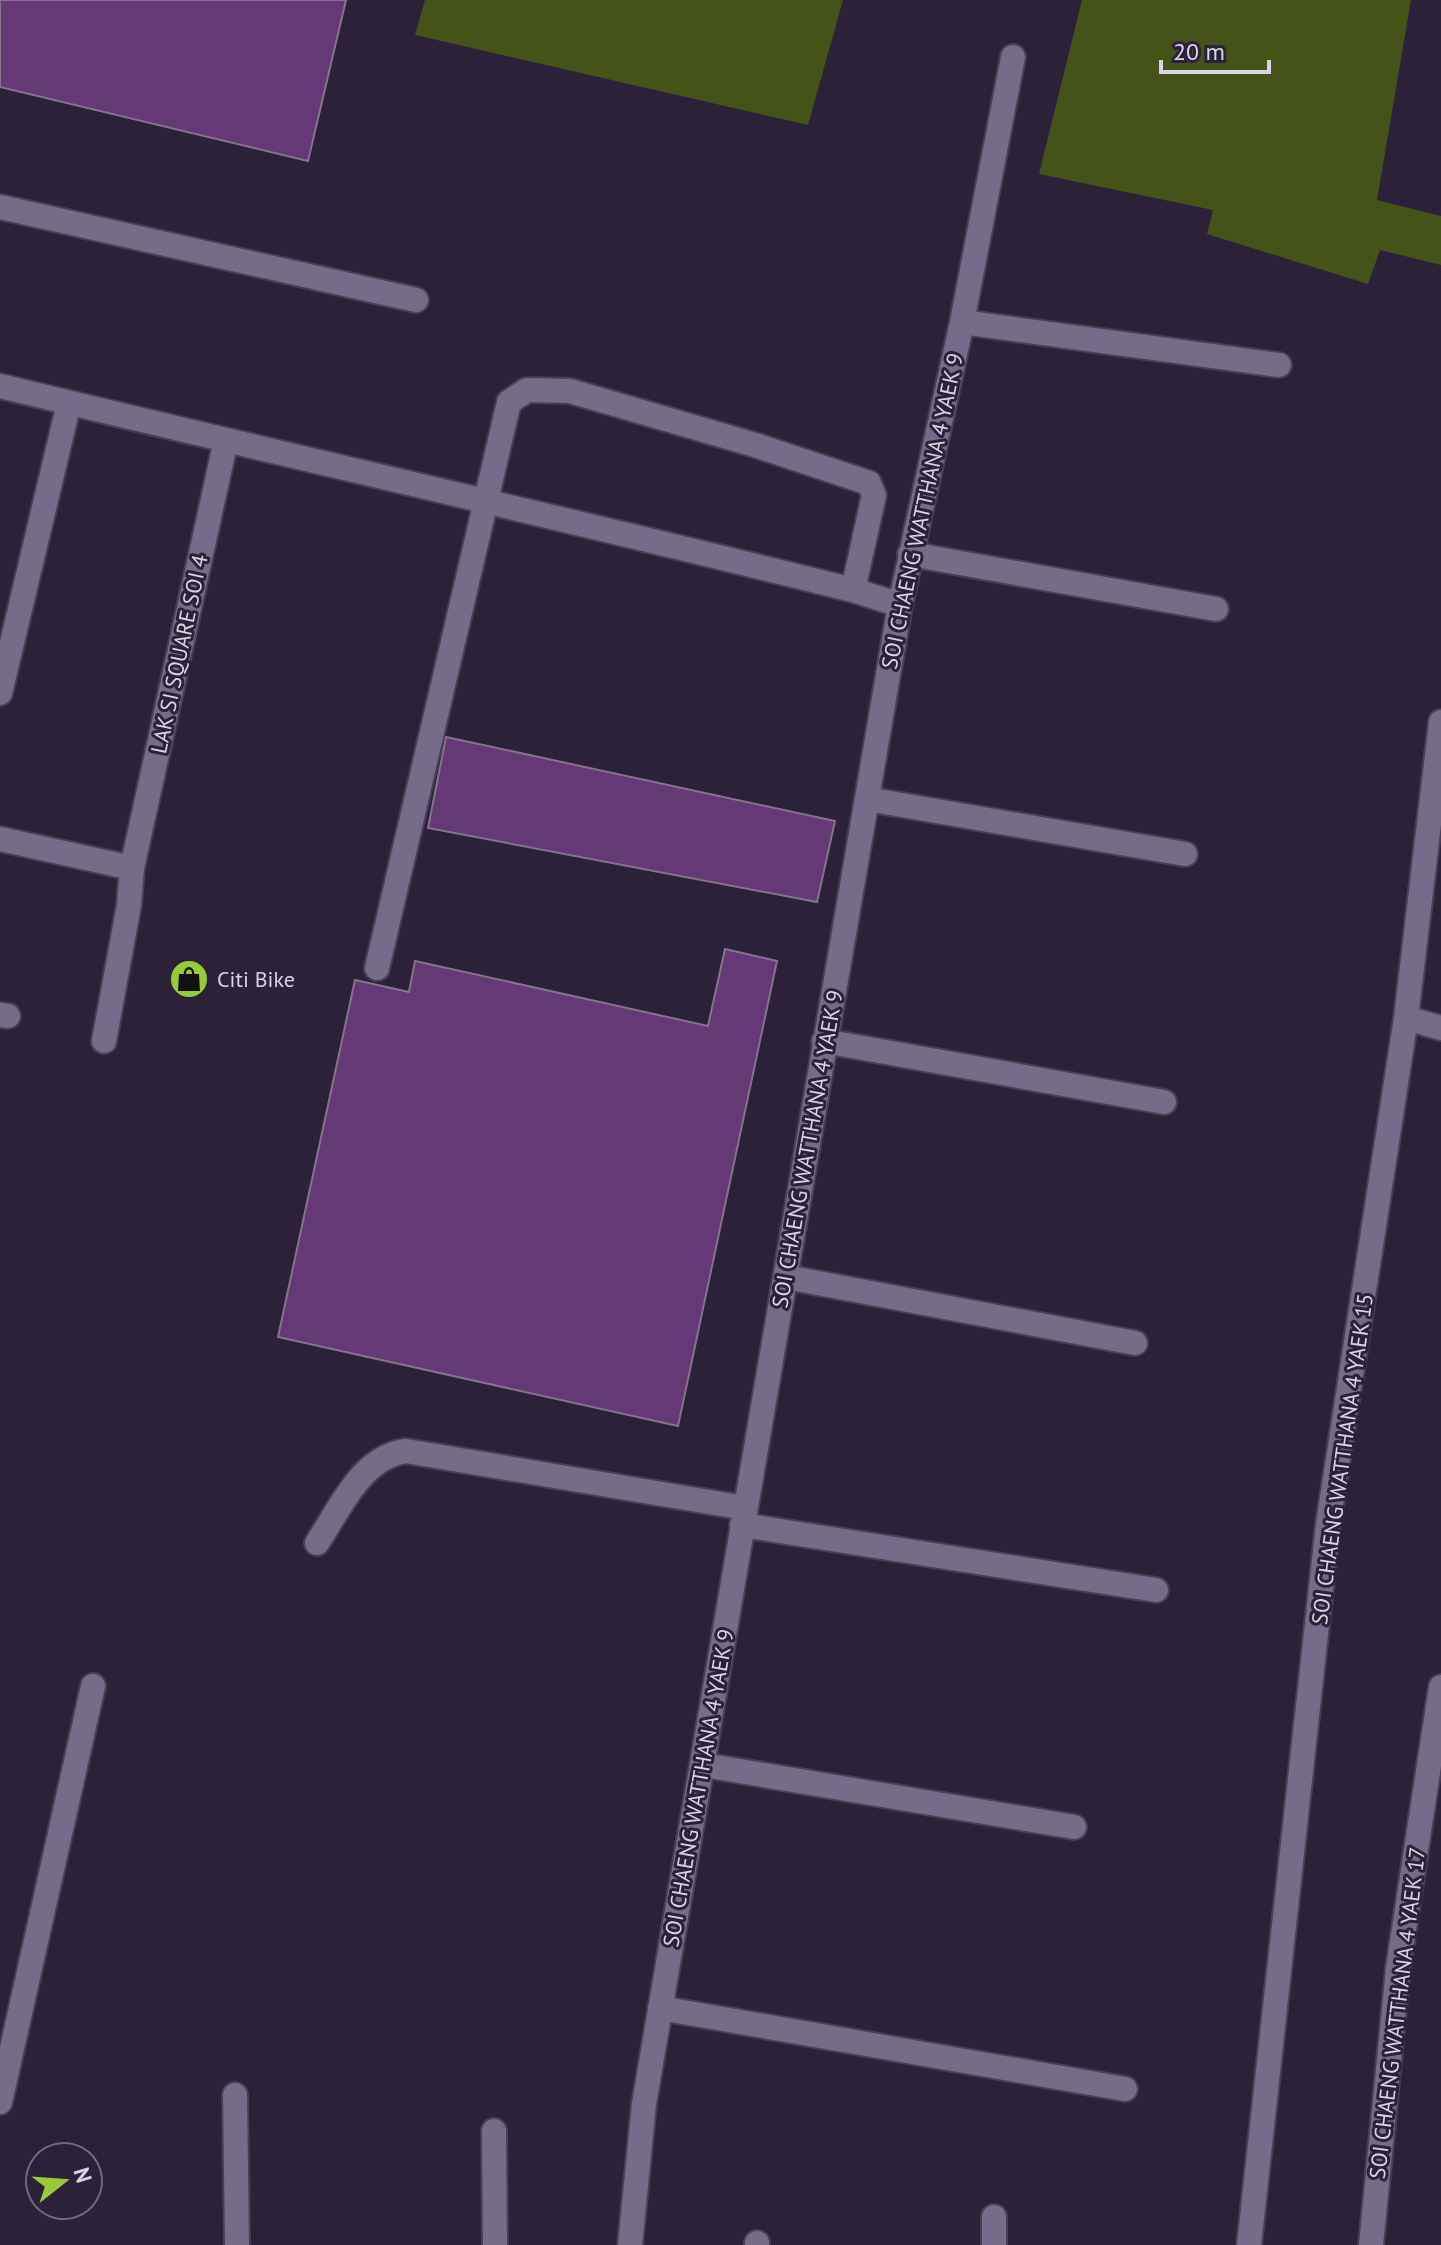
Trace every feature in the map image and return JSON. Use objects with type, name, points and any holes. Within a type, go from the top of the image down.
[{"type":"street","name":"SOI CHAENG WATTHANA 4 YAEK 9","points":[[630,2245],[644,2104],[900,605],[962,322],[1013,57]]},
{"type":"street","points":[[0,207],[416,300]]},
{"type":"street","points":[[962,322],[1279,365]]},
{"type":"street","points":[[0,386],[487,499],[853,590],[900,605]]},
{"type":"street","points":[[377,968],[509,402],[527,390],[570,391],[755,445],[869,483],[874,495],[853,590]]},
{"type":"street","points":[[0,693],[69,403]]},
{"type":"street","name":"LAK SI SQUARE SOI 4","points":[[104,1041],[129,905],[132,868],[226,440]]},
{"type":"street","points":[[910,554],[1216,609]]},
{"type":"street","name":"SOI CHAENG WATTHANA 4 YAEK 15","points":[[1249,2245],[1328,1524],[1406,1018],[1441,722]]},
{"type":"street","points":[[867,799],[1185,854]]},
{"type":"street","points":[[0,839],[132,868]]},
{"type":"street","points":[[1406,1018],[1441,1028]]},
{"type":"street","points":[[824,1041],[1164,1102]]},
{"type":"street","points":[[786,1277],[1135,1343]]},
{"type":"street","points":[[317,1543],[365,1472],[378,1459],[406,1451],[1156,1590]]},
{"type":"street","points":[[0,2102],[93,1686]]},
{"type":"street","name":"SOI CHAENG WATTHANA 4 YAEK 17","points":[[1371,2245],[1398,1968],[1441,1687]]},
{"type":"street","points":[[704,1765],[1074,1827]]},
{"type":"street","points":[[660,2008],[1125,2089]]},
{"type":"street","points":[[235,2095],[237,2245]]},
{"type":"street","points":[[494,2131],[495,2245]]},
{"type":"street","points":[[994,2217],[994,2245]]},
{"type":"green space","points":[[425,0],[843,0],[808,125],[415,35]]},
{"type":"green space","points":[[1082,0],[1411,0],[1377,200],[1441,216],[1441,265],[1380,250],[1368,284],[1207,234],[1213,210],[1039,174]]},
{"type":"building","points":[[0,0],[346,0],[308,161],[0,87]]},
{"type":"building","points":[[446,737],[835,821],[817,902],[428,828]]},
{"type":"building","points":[[725,949],[777,961],[678,1426],[278,1337],[355,980],[409,992],[415,961],[708,1026]]},
{"type":"place","name":"Citi Bike","points":[[189,979]]}]
